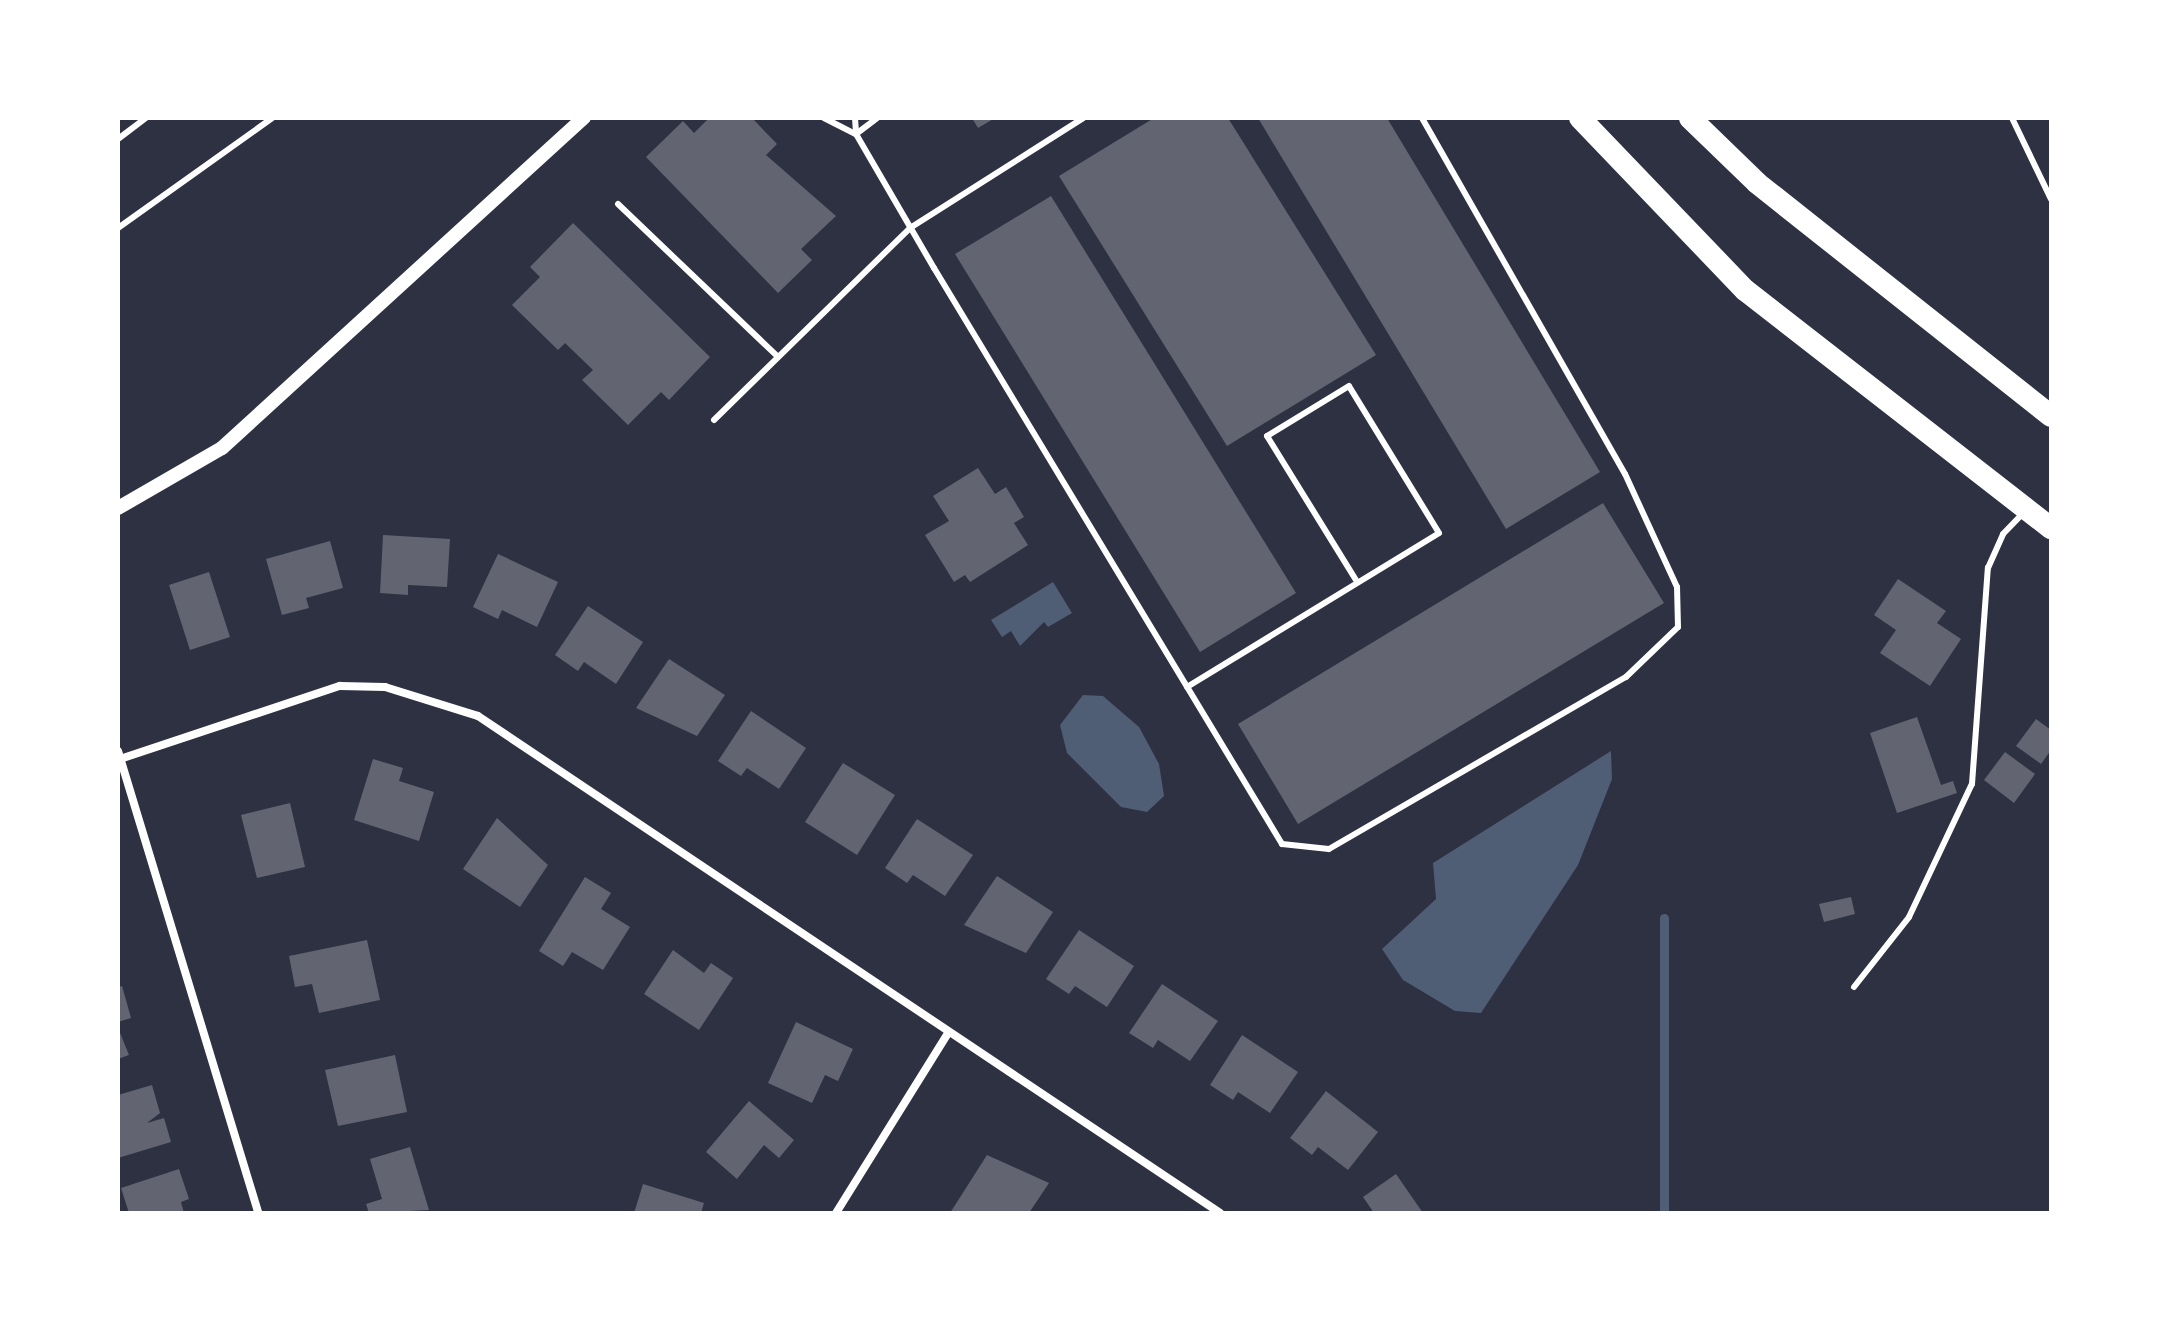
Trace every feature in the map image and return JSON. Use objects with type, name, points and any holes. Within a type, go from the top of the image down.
[{"type":"highway","points":[[1580,118],[1745,290],[2051,528]]},
{"type":"highway","points":[[1690,118],[1757,183],[2051,416]]},
{"type":"street","points":[[118,508],[222,448],[584,118]]},
{"type":"street","points":[[258,1213],[119,755],[340,686],[385,687],[478,716],[1220,1213]]},
{"type":"street","points":[[836,1213],[948,1033]]},
{"type":"lane","points":[[118,139],[146,118]]},
{"type":"lane","points":[[118,228],[272,118]]},
{"type":"lane","points":[[824,118],[856,134]]},
{"type":"lane","points":[[855,118],[856,134],[910,228],[1282,844],[1329,849],[1626,677],[1678,627],[1677,587],[1625,474],[1422,118]]},
{"type":"lane","points":[[856,134],[877,118]]},
{"type":"lane","points":[[714,420],[910,228],[1083,118]]},
{"type":"lane","points":[[2012,118],[2051,199]]},
{"type":"lane","points":[[618,204],[778,357]]},
{"type":"lane","points":[[1187,687],[1356,580],[1439,533],[1349,386],[1267,436],[1356,580]]},
{"type":"lane","points":[[1854,987],[1909,917],[1972,784],[1988,568],[2003,534],[2027,510]]},
{"type":"water","points":[[1053,582],[1072,613],[1048,627],[1044,622],[1020,646],[1011,631],[1002,637],[991,620]]},
{"type":"water","points":[[1083,695],[1103,696],[1139,727],[1159,764],[1164,796],[1147,812],[1121,807],[1067,753],[1060,725]]},
{"type":"water","points":[[1611,751],[1612,779],[1578,865],[1481,1013],[1455,1011],[1403,980],[1382,949],[1436,899],[1433,863]]},
{"type":"building","points":[[709,118],[752,118],[777,144],[766,155],[836,216],[801,249],[812,260],[778,293],[646,157],[683,121],[694,133]]},
{"type":"building","points":[[972,118],[995,118],[978,128]]},
{"type":"building","points":[[1154,118],[1228,118],[1376,355],[1227,446],[1059,176]]},
{"type":"building","points":[[1258,118],[1387,118],[1600,472],[1506,529]]},
{"type":"building","points":[[1051,196],[1296,593],[1200,652],[955,254]]},
{"type":"building","points":[[573,223],[710,357],[669,400],[661,392],[628,425],[582,380],[593,370],[565,343],[558,350],[512,305],[540,277],[530,267]]},
{"type":"building","points":[[978,468],[995,494],[1006,487],[1024,517],[1014,523],[1028,545],[970,582],[965,575],[954,582],[925,535],[949,521],[933,496]]},
{"type":"building","points":[[1603,503],[1664,603],[1298,824],[1238,724]]},
{"type":"building","points":[[383,535],[450,539],[447,587],[408,585],[408,595],[380,593]]},
{"type":"building","points":[[330,541],[343,588],[306,598],[309,608],[282,615],[266,559]]},
{"type":"building","points":[[498,554],[558,582],[537,627],[502,610],[498,619],[473,607]]},
{"type":"building","points":[[209,572],[230,637],[190,650],[169,585]]},
{"type":"building","points":[[1898,579],[1946,611],[1937,623],[1961,639],[1930,686],[1880,653],[1896,630],[1874,615]]},
{"type":"building","points":[[588,606],[643,642],[616,684],[584,662],[578,671],[555,655]]},
{"type":"building","points":[[669,659],[725,695],[697,736],[636,708]]},
{"type":"building","points":[[751,711],[806,748],[779,789],[747,768],[741,776],[718,761]]},
{"type":"building","points":[[1917,717],[1941,785],[1953,781],[1957,793],[1897,813],[1870,733]]},
{"type":"building","points":[[2036,719],[2051,730],[2051,750],[2041,764],[2016,746]]},
{"type":"building","points":[[2005,752],[2035,774],[2014,803],[1984,780]]},
{"type":"building","points":[[373,759],[403,768],[399,781],[434,792],[419,841],[354,820]]},
{"type":"building","points":[[843,763],[895,795],[857,855],[805,822]]},
{"type":"building","points":[[290,803],[305,867],[257,878],[241,815]]},
{"type":"building","points":[[497,818],[548,865],[520,907],[463,869]]},
{"type":"building","points":[[917,819],[973,855],[945,896],[913,875],[907,883],[885,868]]},
{"type":"building","points":[[997,876],[1053,912],[1026,953],[964,925]]},
{"type":"building","points":[[585,877],[611,893],[601,909],[630,927],[603,970],[572,952],[563,966],[539,951]]},
{"type":"building","points":[[1851,897],[1855,914],[1824,922],[1819,904]]},
{"type":"building","points":[[1079,930],[1134,966],[1107,1007],[1075,986],[1069,994],[1046,979]]},
{"type":"building","points":[[367,940],[380,1000],[319,1013],[312,984],[295,987],[289,956]]},
{"type":"building","points":[[673,950],[704,973],[711,963],[733,978],[699,1030],[644,994]]},
{"type":"building","points":[[1162,984],[1218,1021],[1190,1061],[1158,1040],[1153,1048],[1129,1033]]},
{"type":"building","points":[[122,986],[131,1018],[118,1022],[118,987]]},
{"type":"building","points":[[796,1022],[853,1049],[838,1081],[825,1075],[812,1103],[768,1083]]},
{"type":"building","points":[[118,1028],[129,1055],[118,1059]]},
{"type":"building","points":[[1242,1035],[1298,1072],[1270,1113],[1238,1092],[1233,1100],[1210,1085]]},
{"type":"building","points":[[395,1055],[407,1112],[338,1126],[325,1070]]},
{"type":"building","points":[[152,1085],[160,1113],[147,1123],[164,1118],[171,1142],[118,1158],[118,1095]]},
{"type":"building","points":[[1326,1091],[1378,1132],[1348,1170],[1318,1147],[1312,1155],[1290,1138]]},
{"type":"building","points":[[749,1101],[794,1140],[779,1158],[764,1145],[737,1179],[706,1152]]},
{"type":"building","points":[[410,1147],[429,1210],[369,1213],[366,1204],[382,1199],[370,1159]]},
{"type":"building","points":[[987,1155],[1049,1183],[1029,1213],[950,1213]]},
{"type":"building","points":[[179,1169],[189,1199],[181,1202],[184,1213],[129,1213],[121,1188]]},
{"type":"building","points":[[1396,1174],[1423,1213],[1374,1213],[1363,1197]]},
{"type":"building","points":[[643,1184],[704,1203],[701,1213],[634,1213]]},
{"type":"waterway","points":[[1664,918],[1664,1213]]}]
